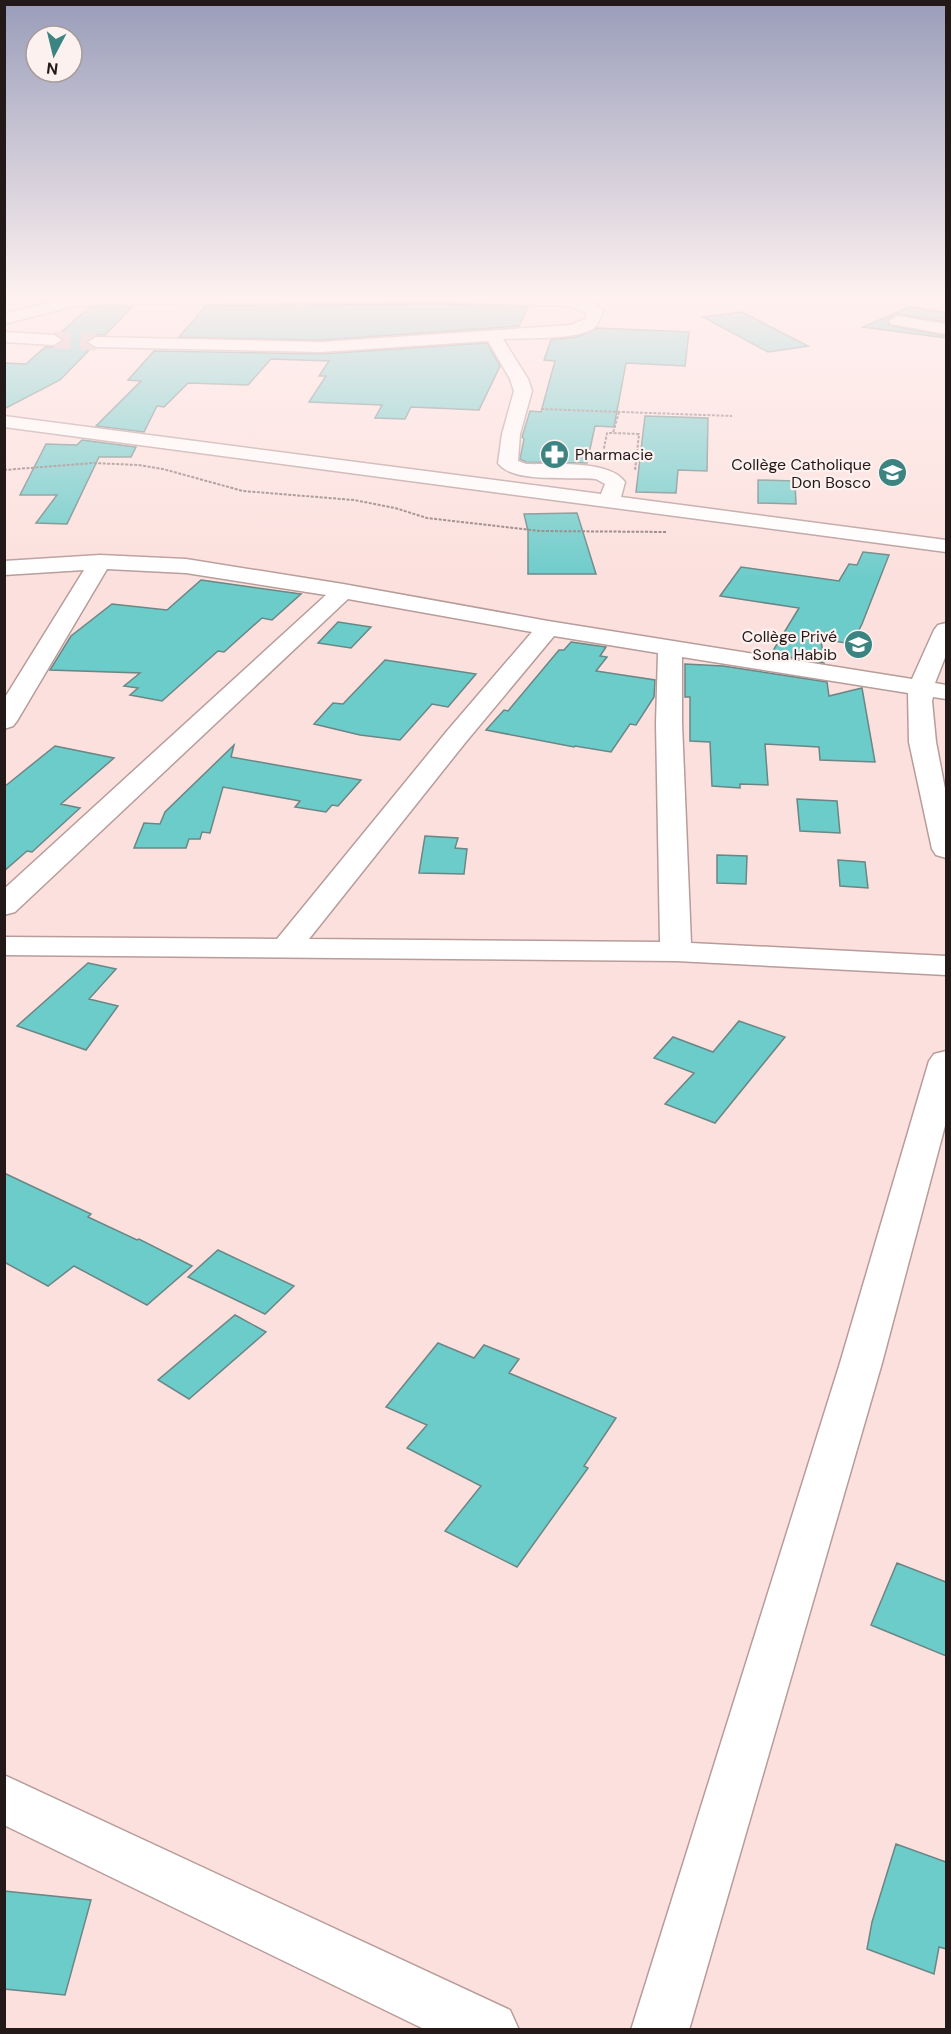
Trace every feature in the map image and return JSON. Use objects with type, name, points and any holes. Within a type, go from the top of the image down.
[{"type":"street","points":[[522,390],[511,434],[508,463],[514,468],[541,472],[607,477],[609,501]]},
{"type":"street","points":[[4,421],[946,546]]},
{"type":"street","points":[[4,721],[100,562]]},
{"type":"street","points":[[4,568],[100,562],[186,566],[344,591],[548,628],[934,689]]},
{"type":"street","points":[[4,906],[344,591]]},
{"type":"street","points":[[286,948],[456,737],[548,628]]},
{"type":"street","points":[[946,630],[934,689],[919,714],[929,781],[946,849]]},
{"type":"street","points":[[670,646],[669,723],[676,952]]},
{"type":"street","points":[[4,946],[676,952],[946,966]]},
{"type":"street","points":[[660,2030],[844,1420],[946,1065]]},
{"type":"street","points":[[4,1799],[490,2030]]},
{"type":"path","points":[[518,408],[732,416]]},
{"type":"path","points":[[613,433],[619,412]]},
{"type":"path","points":[[607,433],[613,433],[639,434],[633,483],[607,477],[607,433]]},
{"type":"path","points":[[4,470],[93,462],[138,465],[163,469],[243,491],[354,500],[395,508],[427,518],[540,531],[676,532]]},
{"type":"building","points":[[4,390],[41,390],[4,409]]},
{"type":"building","points":[[132,390],[181,390],[164,407],[157,406],[144,432],[96,426]]},
{"type":"building","points":[[317,390],[489,390],[479,410],[411,407],[405,419],[375,418],[382,405],[309,402]]},
{"type":"building","points":[[547,390],[621,390],[614,427],[595,426],[587,463],[526,462],[520,459],[524,439],[522,437],[530,411],[541,412]]},
{"type":"building","points":[[645,416],[708,418],[707,471],[678,470],[676,493],[636,492]]},
{"type":"building","points":[[82,440],[136,447],[131,457],[99,457],[67,524],[36,523],[57,495],[20,495],[46,444],[77,445]]},
{"type":"building","points":[[758,480],[795,481],[796,504],[758,503]]},
{"type":"building","points":[[577,513],[596,574],[528,574],[528,531],[524,514]]},
{"type":"building","points":[[863,552],[889,555],[852,644],[821,639],[824,663],[771,654],[799,608],[720,596],[741,567],[839,581],[849,564],[857,565]]},
{"type":"building","points":[[201,580],[301,594],[272,620],[262,618],[224,652],[218,651],[162,701],[130,695],[138,688],[124,686],[140,673],[50,670],[71,636],[112,604],[167,610]]},
{"type":"building","points":[[338,622],[371,627],[351,648],[318,643]]},
{"type":"building","points":[[571,642],[606,647],[600,656],[607,657],[596,671],[655,680],[654,697],[636,725],[630,724],[611,752],[486,730],[504,710],[508,711],[559,650],[564,650]]},
{"type":"building","points":[[385,660],[476,674],[448,707],[432,704],[400,740],[360,735],[314,724],[333,703],[343,704]]},
{"type":"building","points":[[685,664],[723,666],[827,682],[829,696],[862,688],[875,762],[820,760],[819,747],[765,744],[768,785],[740,784],[740,788],[712,786],[710,742],[690,741],[690,697],[685,697]]},
{"type":"building","points":[[234,745],[231,757],[361,780],[338,806],[332,805],[326,812],[295,807],[300,801],[223,787],[210,833],[202,832],[200,839],[189,839],[186,848],[134,848],[144,823],[160,824],[165,812]]},
{"type":"building","points":[[55,746],[114,758],[61,804],[80,808],[32,852],[27,851],[4,871],[4,787]]},
{"type":"building","points":[[797,799],[837,801],[840,833],[800,831]]},
{"type":"building","points":[[425,836],[458,838],[455,848],[467,849],[464,874],[419,873]]},
{"type":"building","points":[[717,855],[747,856],[746,884],[717,883]]},
{"type":"building","points":[[838,860],[865,862],[868,888],[840,886]]},
{"type":"building","points":[[88,963],[116,969],[89,999],[118,1006],[86,1050],[17,1026]]},
{"type":"building","points":[[739,1021],[785,1037],[715,1123],[665,1104],[694,1073],[654,1058],[673,1037],[713,1052]]},
{"type":"building","points":[[4,1173],[91,1214],[88,1217],[139,1239],[192,1266],[147,1305],[74,1266],[48,1286],[4,1262]]},
{"type":"building","points":[[218,1250],[294,1286],[265,1314],[188,1277]]},
{"type":"building","points":[[235,1315],[266,1332],[189,1399],[158,1380]]},
{"type":"building","points":[[438,1343],[474,1358],[484,1345],[519,1359],[509,1373],[616,1418],[584,1466],[588,1468],[517,1567],[445,1531],[481,1486],[407,1448],[427,1425],[386,1407]]},
{"type":"building","points":[[897,1563],[946,1582],[946,1656],[871,1625]]},
{"type":"building","points":[[896,1844],[946,1862],[946,1949],[939,1947],[934,1974],[867,1949],[872,1922]]},
{"type":"building","points":[[4,1891],[91,1900],[65,1995],[4,1989]]},
{"type":"place","name":"Pharmacie","points":[[554,454]]},
{"type":"place","name":"Collège Catholique Don Bosco","points":[[892,473]]},
{"type":"place","name":"Collège Privé Sona Habib","points":[[858,645]]}]
